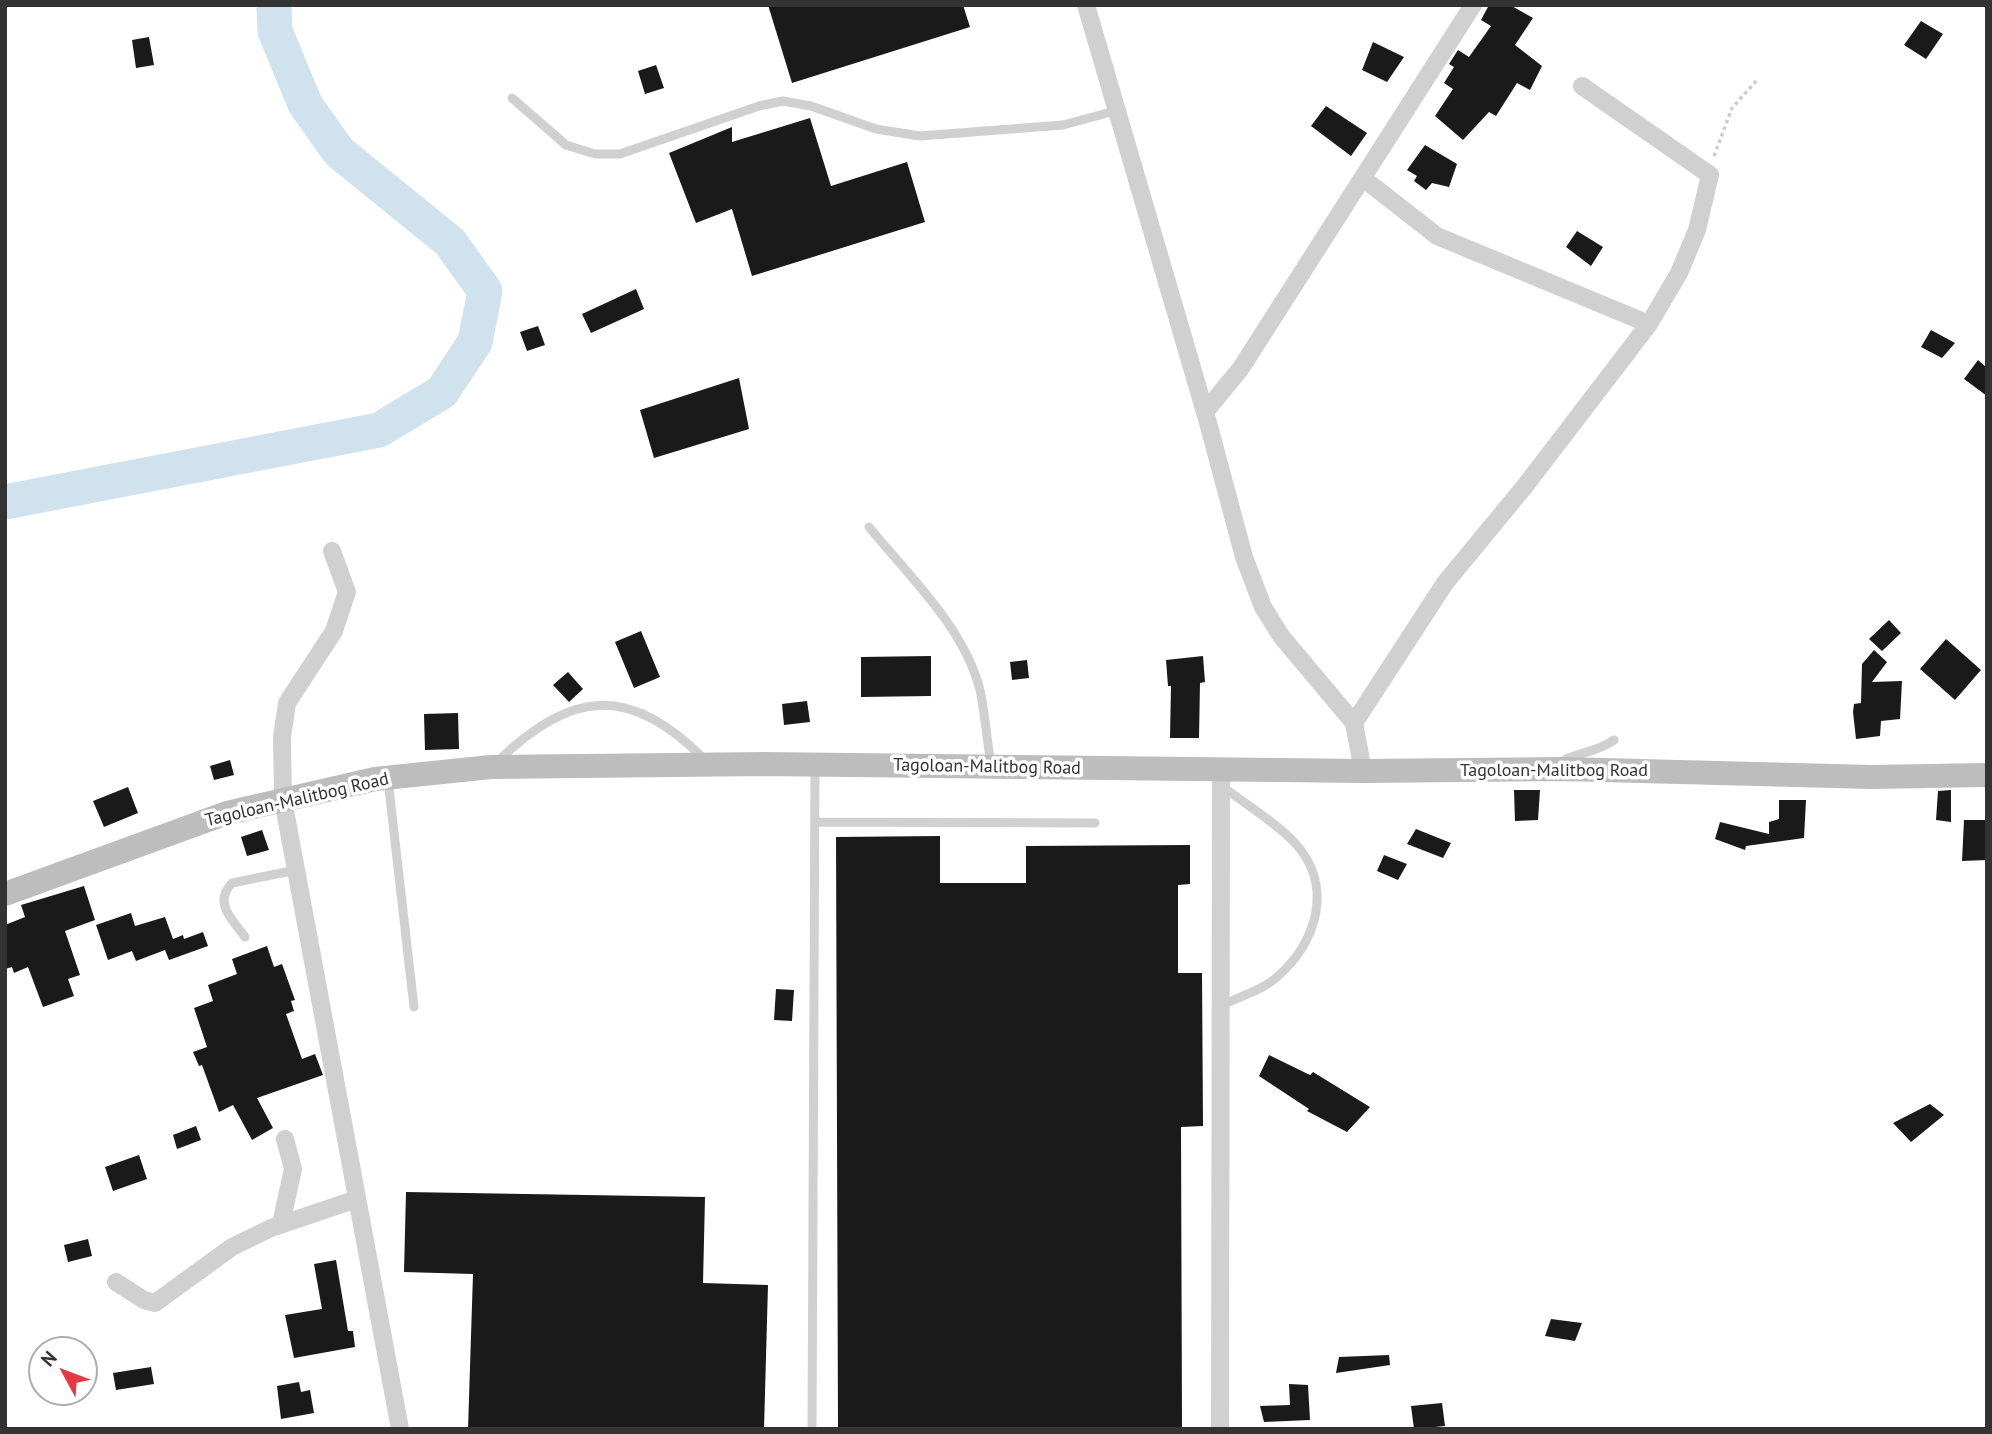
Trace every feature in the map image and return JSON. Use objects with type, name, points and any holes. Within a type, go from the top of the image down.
[{"type":"main road","name":"Tagoloan-Malitbog Road","points":[[5,894],[227,813],[388,778],[491,767],[991,766],[1221,778],[1363,771],[1564,769],[1872,777],[1987,775]]},
{"type":"street","points":[[1086,5],[1205,412],[1244,557],[1264,607],[1282,636],[1354,723],[1363,771]]},
{"type":"street","points":[[1205,412],[1241,368],[1473,5]]},
{"type":"street","points":[[1354,723],[1445,583],[1525,486],[1649,324],[1679,272],[1697,230],[1710,175],[1583,86]]},
{"type":"street","points":[[1364,178],[1437,236],[1649,324]]},
{"type":"street","points":[[332,551],[344,578],[346,601],[334,631],[287,703],[282,737],[284,800],[400,1429]]},
{"type":"street","points":[[1220,1429],[1221,778]]},
{"type":"street","points":[[281,1224],[293,1170],[285,1139]]},
{"type":"street","points":[[116,1282],[144,1300],[155,1303],[232,1247],[281,1224],[357,1199]]},
{"type":"lane","points":[[512,98],[566,145],[595,154],[620,154],[759,106],[783,101],[811,106],[876,129],[920,136],[1063,125],[1115,111]]},
{"type":"lane","points":[[869,527],[940,613],[964,648],[979,689],[991,766]]},
{"type":"lane","points":[[491,767],[520,740],[552,718],[588,704],[625,707],[657,719],[680,735],[710,765]]},
{"type":"lane","points":[[1564,769],[1566,759],[1601,750],[1614,740]]},
{"type":"lane","points":[[812,1429],[816,765]]},
{"type":"lane","points":[[388,778],[414,1007]]},
{"type":"lane","points":[[1220,1006],[1276,979],[1303,949],[1319,905],[1311,866],[1294,841],[1221,778]]},
{"type":"lane","points":[[815,822],[1095,823]]},
{"type":"lane","points":[[245,937],[223,906],[224,891],[232,883],[296,870]]},
{"type":"path","points":[[1710,175],[1717,143],[1732,108],[1758,79]]},
{"type":"building","points":[[768,5],[963,5],[970,27],[792,83]]},
{"type":"building","points":[[1489,5],[1510,5],[1533,18],[1515,45],[1542,66],[1530,90],[1517,83],[1496,116],[1489,112],[1463,140],[1435,116],[1453,89],[1444,83],[1454,67],[1449,64],[1458,50],[1469,57],[1491,26],[1481,20]]},
{"type":"building","points":[[1921,21],[1943,34],[1926,59],[1904,45]]},
{"type":"building","points":[[149,37],[154,65],[136,68],[132,40]]},
{"type":"building","points":[[1373,42],[1404,57],[1387,82],[1362,70]]},
{"type":"building","points":[[656,65],[664,88],[645,94],[638,71]]},
{"type":"building","points":[[1326,106],[1367,133],[1351,156],[1311,126]]},
{"type":"building","points":[[810,118],[831,186],[907,162],[925,222],[752,276],[732,209],[696,223],[669,153],[732,127],[732,142]]},
{"type":"building","points":[[1425,145],[1457,164],[1449,187],[1432,183],[1426,190],[1414,181],[1417,176],[1407,170]]},
{"type":"building","points":[[1577,231],[1603,247],[1591,266],[1566,247]]},
{"type":"building","points":[[636,289],[644,309],[591,333],[582,314]]},
{"type":"building","points":[[538,326],[545,345],[527,351],[520,332]]},
{"type":"building","points":[[1931,330],[1955,343],[1942,358],[1921,347]]},
{"type":"building","points":[[1978,360],[1987,368],[1987,396],[1964,379]]},
{"type":"building","points":[[739,378],[749,429],[654,458],[640,410]]},
{"type":"building","points":[[1889,620],[1901,633],[1882,651],[1869,639]]},
{"type":"building","points":[[641,631],[660,677],[634,688],[615,642]]},
{"type":"building","points":[[1946,639],[1981,670],[1955,700],[1920,669]]},
{"type":"building","points":[[1874,650],[1887,662],[1872,682],[1902,681],[1900,719],[1881,721],[1880,736],[1856,739],[1853,712],[1854,704],[1861,703],[1862,664]]},
{"type":"building","points":[[931,656],[931,696],[861,697],[861,657]]},
{"type":"building","points":[[1203,656],[1205,682],[1200,683],[1199,738],[1170,738],[1171,686],[1168,686],[1166,660]]},
{"type":"building","points":[[1027,660],[1029,678],[1012,680],[1010,662]]},
{"type":"building","points":[[568,672],[583,689],[569,702],[553,685]]},
{"type":"building","points":[[807,701],[810,722],[784,725],[782,704]]},
{"type":"building","points":[[458,713],[459,749],[425,750],[424,714]]},
{"type":"building","points":[[230,760],[234,775],[214,780],[210,766]]},
{"type":"building","points":[[128,787],[138,813],[104,827],[93,801]]},
{"type":"building","points":[[1514,790],[1540,790],[1538,820],[1515,821]]},
{"type":"building","points":[[1951,790],[1951,822],[1936,820],[1938,791]]},
{"type":"building","points":[[1779,800],[1806,800],[1804,838],[1746,846],[1745,850],[1715,839],[1720,822],[1769,834],[1769,822],[1779,819]]},
{"type":"building","points":[[1964,820],[1987,820],[1987,860],[1962,861]]},
{"type":"building","points":[[1416,829],[1451,843],[1443,858],[1407,844]]},
{"type":"building","points":[[262,830],[269,850],[247,856],[241,837]]},
{"type":"building","points":[[940,836],[940,883],[1026,883],[1026,846],[1190,845],[1190,884],[1178,885],[1178,973],[1202,973],[1203,1126],[1181,1127],[1182,1429],[838,1429],[836,837]]},
{"type":"building","points":[[1384,855],[1407,864],[1398,880],[1377,871]]},
{"type":"building","points":[[84,886],[95,920],[65,931],[80,975],[68,979],[74,996],[43,1007],[28,967],[14,973],[12,967],[5,969],[5,925],[25,917],[21,905]]},
{"type":"building","points":[[131,913],[135,926],[165,917],[173,939],[183,935],[184,939],[203,932],[208,946],[169,960],[165,950],[136,961],[132,951],[108,960],[96,925]]},
{"type":"building","points":[[267,946],[274,967],[282,964],[295,1000],[291,1001],[294,1011],[286,1014],[302,1059],[315,1054],[323,1075],[257,1098],[273,1128],[252,1140],[233,1105],[219,1112],[202,1065],[199,1066],[193,1052],[207,1047],[194,1008],[213,1001],[208,985],[237,974],[232,959]]},
{"type":"building","points":[[776,989],[794,990],[792,1021],[774,1020]]},
{"type":"building","points":[[1269,1055],[1310,1075],[1313,1072],[1370,1107],[1347,1132],[1307,1111],[1309,1109],[1259,1076]]},
{"type":"building","points":[[1930,1104],[1944,1115],[1911,1142],[1893,1123]]},
{"type":"building","points":[[196,1126],[201,1140],[177,1149],[173,1135]]},
{"type":"building","points":[[139,1155],[147,1179],[113,1191],[105,1167]]},
{"type":"building","points":[[406,1192],[705,1197],[703,1283],[768,1285],[764,1429],[468,1429],[473,1274],[404,1272]]},
{"type":"building","points":[[88,1239],[92,1256],[68,1262],[64,1245]]},
{"type":"building","points":[[336,1260],[348,1331],[353,1331],[355,1347],[294,1358],[285,1315],[322,1309],[314,1264]]},
{"type":"building","points":[[1551,1319],[1582,1323],[1575,1341],[1545,1336]]},
{"type":"building","points":[[1389,1355],[1390,1365],[1336,1373],[1339,1357]]},
{"type":"building","points":[[151,1367],[154,1384],[116,1390],[113,1373]]},
{"type":"building","points":[[299,1382],[301,1392],[310,1390],[314,1413],[281,1419],[277,1386]]},
{"type":"building","points":[[1289,1384],[1308,1385],[1310,1420],[1264,1422],[1260,1406],[1290,1405]]},
{"type":"building","points":[[1442,1403],[1445,1426],[1414,1429],[1411,1406]]},
{"type":"waterway","points":[[5,502],[379,430],[442,392],[475,342],[485,291],[450,242],[339,152],[305,104],[275,31],[274,5]]}]
